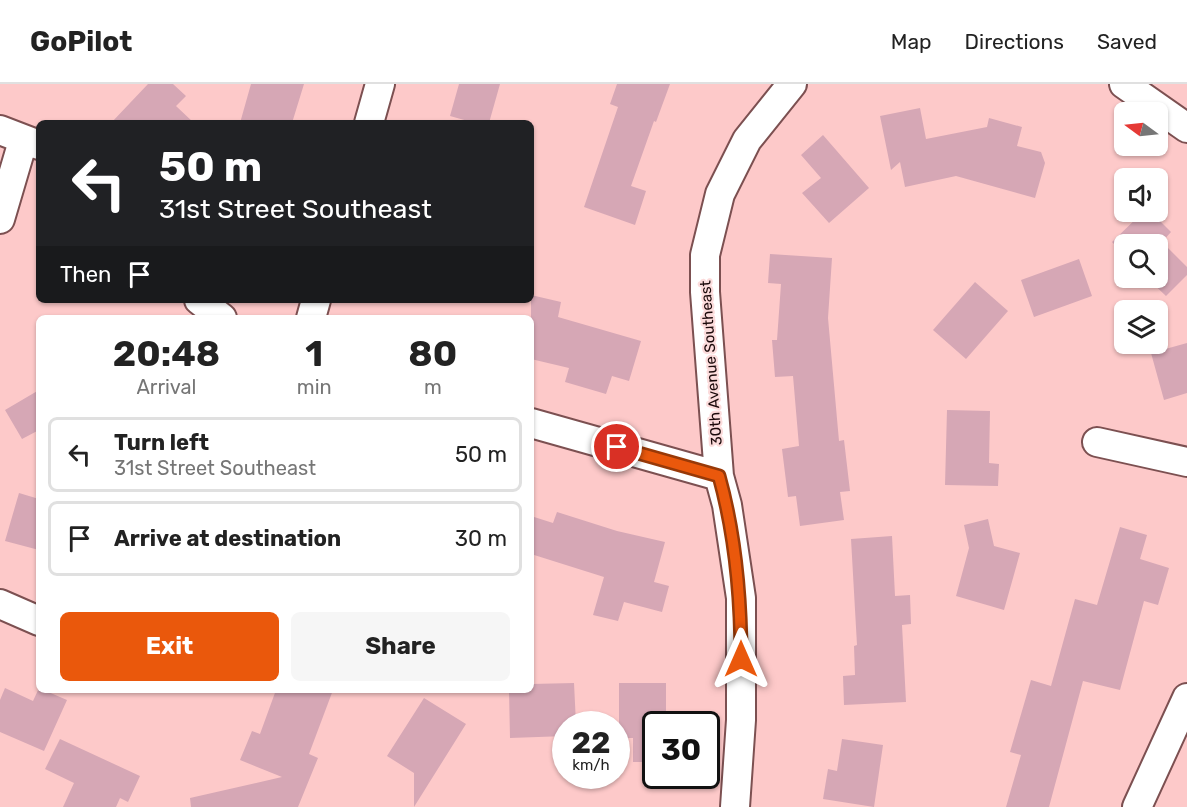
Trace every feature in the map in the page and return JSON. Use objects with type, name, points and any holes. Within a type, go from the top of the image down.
[{"type":"street","points":[[370,120],[380,84]]},
{"type":"street","name":"30th Avenue Southeast","points":[[735,807],[741,720],[741,598],[727,506],[719,476],[705,292],[705,255],[711,222],[720,194],[747,140],[792,84]]},
{"type":"street","points":[[1124,84],[1187,128]]},
{"type":"street","points":[[0,219],[21,139]]},
{"type":"street","points":[[203,303],[218,315]]},
{"type":"street","points":[[534,424],[719,476]]},
{"type":"street","points":[[1097,442],[1187,462]]},
{"type":"street","points":[[0,604],[36,620]]},
{"type":"street","points":[[1137,807],[1187,698]]},
{"type":"building","points":[[148,84],[173,84],[186,96],[176,106],[191,120],[114,120]]},
{"type":"building","points":[[251,84],[304,84],[293,120],[241,120]]},
{"type":"building","points":[[459,84],[500,84],[490,120],[464,120],[450,116]]},
{"type":"building","points":[[617,84],[670,84],[631,186],[646,191],[635,225],[584,207],[618,107],[610,104]]},
{"type":"building","points":[[920,108],[926,139],[987,127],[989,118],[1022,127],[1017,146],[1041,152],[1045,163],[1035,198],[956,176],[905,187],[900,162],[891,170],[880,116]]},
{"type":"building","points":[[823,135],[869,188],[829,223],[802,193],[821,178],[801,155]]},
{"type":"building","points":[[1133,222],[1161,222],[1171,232],[1168,235],[1120,234]]},
{"type":"building","points":[[1168,248],[1187,267],[1187,275],[1166,296],[1158,288],[1168,288]]},
{"type":"building","points":[[770,254],[832,258],[828,318],[839,441],[844,440],[850,491],[840,492],[844,520],[800,526],[796,496],[788,497],[782,449],[799,446],[793,376],[775,377],[772,340],[777,340],[781,284],[768,283]]},
{"type":"building","points":[[1079,259],[1092,296],[1034,317],[1021,280]]},
{"type":"building","points":[[975,282],[1008,311],[966,359],[933,330]]},
{"type":"building","points":[[534,296],[561,302],[558,317],[641,341],[629,381],[612,376],[606,394],[565,382],[569,368],[534,360],[534,315],[531,315],[531,303],[534,303]]},
{"type":"building","points":[[1187,343],[1187,393],[1164,400],[1151,354],[1168,354],[1168,348]]},
{"type":"building","points":[[36,392],[36,432],[22,439],[5,410]]},
{"type":"building","points":[[947,410],[990,411],[989,463],[999,464],[998,486],[945,485]]},
{"type":"building","points":[[19,493],[36,498],[36,549],[5,541]]},
{"type":"building","points":[[557,512],[617,531],[665,542],[654,582],[669,586],[662,612],[624,602],[618,621],[593,615],[604,577],[534,555],[534,517],[553,523]]},
{"type":"building","points":[[988,519],[994,546],[1020,553],[1004,610],[956,596],[969,548],[964,525]]},
{"type":"building","points":[[1120,527],[1147,535],[1140,559],[1169,568],[1158,605],[1144,601],[1120,690],[1083,681],[1049,807],[1006,807],[1021,755],[1010,752],[1031,680],[1051,686],[1075,599],[1097,605]]},
{"type":"building","points":[[892,536],[895,596],[910,595],[911,624],[902,625],[906,702],[844,705],[843,676],[855,675],[854,646],[857,645],[851,539]]},
{"type":"building","points":[[574,683],[575,711],[552,711],[552,736],[510,738],[509,693],[534,693],[534,684]]},
{"type":"building","points":[[619,683],[666,683],[666,711],[642,711],[642,762],[633,762],[630,711],[619,711]]},
{"type":"building","points":[[5,688],[33,701],[37,693],[51,693],[67,700],[44,751],[0,732],[0,700]]},
{"type":"building","points":[[275,693],[332,693],[309,754],[318,758],[298,807],[191,807],[190,798],[282,777],[240,760],[252,731],[260,734]]},
{"type":"building","points":[[424,698],[466,724],[414,807],[414,773],[387,756]]},
{"type":"building","points":[[60,739],[140,776],[128,802],[120,798],[116,807],[63,807],[74,783],[45,769]]},
{"type":"building","points":[[842,739],[883,745],[874,807],[823,799],[828,769],[837,771]]},
{"type":"route","points":[[617,447],[719,476],[727,506],[741,598],[741,659]]}]
